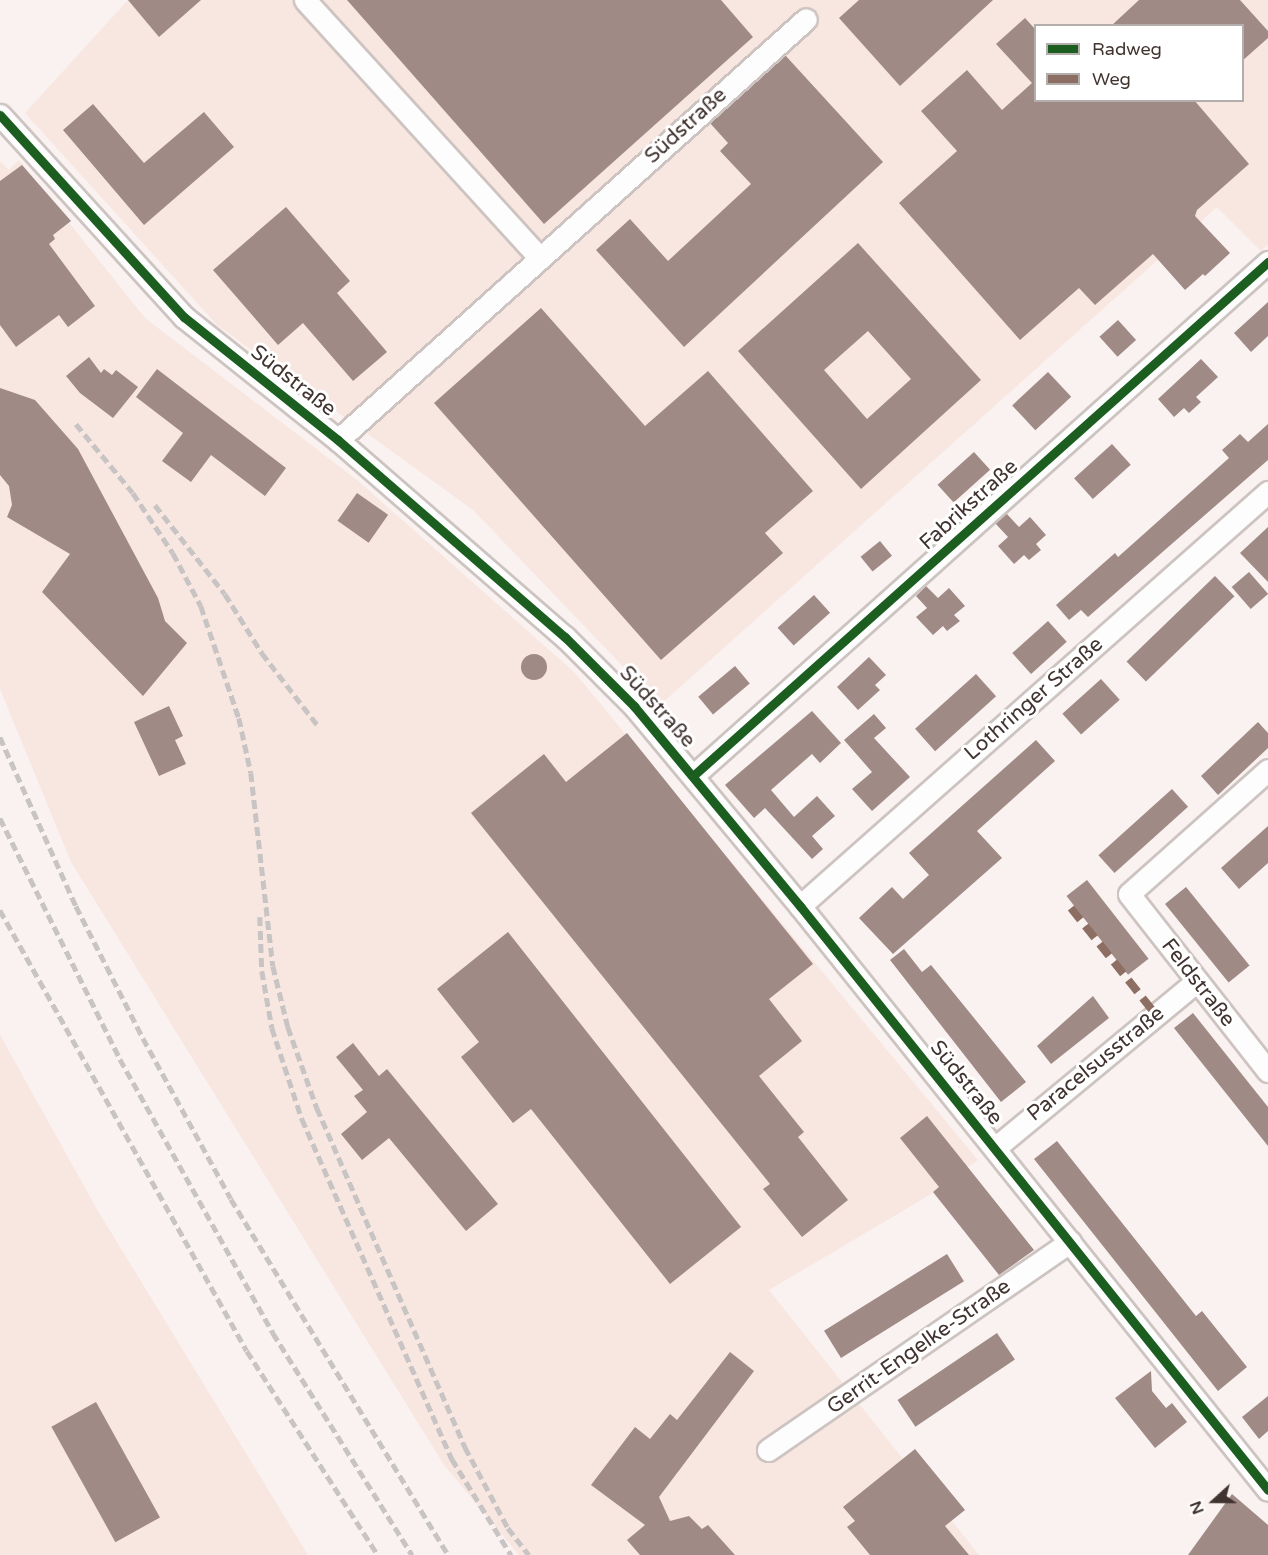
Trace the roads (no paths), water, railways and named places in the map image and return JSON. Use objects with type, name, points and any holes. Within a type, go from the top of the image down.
[{"type":"street","points":[[305,0],[540,258]]},
{"type":"street","name":"Südstraße","points":[[338,440],[806,19]]},
{"type":"street","name":"Südstraße","points":[[0,116],[184,317],[338,440],[565,637],[634,706],[694,775],[1070,1242],[1264,1477]]},
{"type":"street","name":"Fabrikstraße","points":[[694,775],[1268,262]]},
{"type":"street","name":"Lothringer Straße","points":[[800,906],[1268,492]]},
{"type":"street","name":"Feldstraße","points":[[1268,770],[1129,894],[1268,1071]]},
{"type":"street","name":"Paracelsusstraße","points":[[995,1148],[1197,981]]},
{"type":"street","name":"Gerrit-Engelke-Straße","points":[[768,1450],[1070,1242]]},
{"type":"railway","points":[[76,424],[133,493],[173,553],[201,606],[239,718],[251,773],[273,966],[288,1027],[317,1108],[465,1447],[508,1528],[529,1555]]},
{"type":"railway","points":[[155,505],[225,594],[262,653],[319,727]]},
{"type":"railway","points":[[0,737],[76,906],[143,1038],[231,1199],[448,1555]]},
{"type":"railway","points":[[0,818],[120,1059],[273,1333],[412,1555]]},
{"type":"railway","points":[[0,910],[247,1351],[378,1555]]},
{"type":"railway","points":[[260,917],[262,971],[272,1028],[302,1119],[452,1459],[511,1555]]}]
